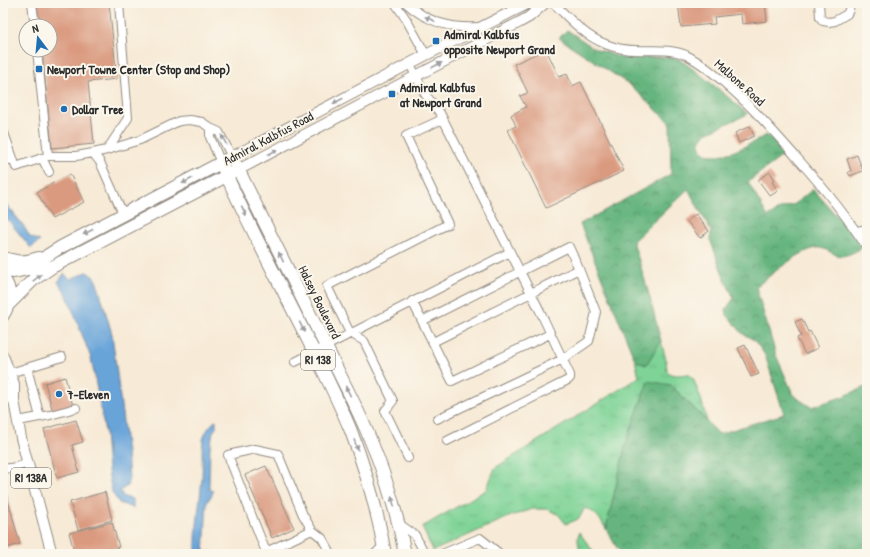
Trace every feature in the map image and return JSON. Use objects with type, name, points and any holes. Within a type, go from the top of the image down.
[{"type":"highway","name":"Admiral Kalbfus Road","points":[[3,270],[14,272],[28,269],[39,263],[48,255],[232,157]]},
{"type":"highway","name":"Halsey Boulevard","points":[[232,157],[373,444],[386,480],[405,554]]},
{"type":"highway","points":[[221,163],[227,176]]},
{"type":"highway","name":"Admiral Kalbfus Road","points":[[6,309],[33,280],[52,267],[238,170]]},
{"type":"highway","name":"RI 138","points":[[227,176],[339,404],[356,446],[374,503],[381,551]]},
{"type":"highway","points":[[3,258],[24,262],[48,255]]},
{"type":"highway","points":[[3,278],[9,290],[6,309]]},
{"type":"main road","name":"Admiral Kalbfus Road","points":[[232,157],[426,55],[527,4],[532,3]]},
{"type":"main road","name":"Admiral Kalbfus Road","points":[[238,170],[520,22],[545,3]]},
{"type":"main road","name":"RI 138A","points":[[3,356],[14,388],[14,401],[27,463],[52,554]]},
{"type":"main road","name":"RI 138A","points":[[3,383],[5,389],[14,401]]},
{"type":"street","points":[[32,3],[33,18]]},
{"type":"street","points":[[107,150],[128,118],[119,3]]},
{"type":"street","points":[[395,3],[406,19],[426,55]]},
{"type":"street","points":[[406,3],[428,18],[440,23],[461,28],[481,27]]},
{"type":"street","name":"Malbone Road","points":[[554,3],[582,30],[593,38],[621,49],[673,51],[685,55],[711,71],[759,115],[822,186],[857,231],[867,248]]},
{"type":"street","points":[[819,3],[820,17],[823,21],[829,22],[835,21],[847,14],[850,3]]},
{"type":"street","points":[[38,58],[45,157],[49,172]]},
{"type":"street","points":[[410,64],[425,94],[440,113],[570,375],[568,380],[447,441]]},
{"type":"street","points":[[408,458],[385,410],[392,401],[364,341],[350,333],[327,286],[448,224],[406,136],[443,119]]},
{"type":"street","points":[[3,130],[16,166],[45,157],[76,156],[107,150],[140,140],[179,121],[190,120],[202,122],[210,128],[220,132],[232,157]]},
{"type":"street","points":[[210,128],[210,136],[221,163]]},
{"type":"street","points":[[93,153],[100,162],[123,214]]},
{"type":"street","points":[[3,160],[13,158]]},
{"type":"street","points":[[857,231],[867,230]]},
{"type":"street","points":[[422,321],[569,247],[596,312],[590,341],[563,359],[438,420]]},
{"type":"street","points":[[295,362],[510,252]]},
{"type":"street","points":[[433,342],[579,270]]},
{"type":"street","points":[[412,301],[452,381],[550,334]]},
{"type":"street","points":[[10,373],[62,357]]},
{"type":"street","points":[[27,368],[40,416]]},
{"type":"street","points":[[18,420],[50,415],[76,408]]},
{"type":"street","points":[[312,530],[266,552],[228,455],[255,449],[278,454],[303,515],[312,530],[322,538],[331,554]]},
{"type":"street","points":[[3,469],[17,467],[27,463]]},
{"type":"street","points":[[398,523],[415,535],[425,554]]},
{"type":"street","points":[[442,554],[480,538],[500,554]]},
{"type":"green space","points":[[567,30],[594,48],[622,58],[667,57],[678,59],[689,66],[748,114],[706,133],[700,143],[702,151],[706,154],[712,155],[729,153],[767,135],[785,154],[748,182],[768,217],[780,209],[795,204],[813,189],[849,230],[862,248],[842,256],[819,248],[809,250],[784,264],[756,287],[776,355],[793,394],[811,407],[842,397],[867,386],[867,554],[622,554],[606,529],[626,443],[648,381],[671,385],[719,434],[784,414],[765,355],[754,340],[743,334],[727,315],[726,309],[734,298],[724,278],[710,239],[711,231],[688,189],[633,241],[661,341],[646,365],[635,360],[580,224],[671,174],[670,123],[630,85],[559,38]]},
{"type":"green space","points":[[661,341],[667,371],[670,374],[677,375],[688,374],[693,378],[707,421],[671,385],[626,443],[606,529],[595,514],[585,508],[579,518],[566,524],[558,514],[546,509],[533,509],[511,516],[433,551],[422,527],[486,490],[495,468],[639,377],[635,360],[646,365]]},
{"type":"green space","points":[[579,532],[595,554],[583,554],[578,544]]},
{"type":"water","points":[[3,200],[23,225],[30,237],[40,241],[31,248],[3,214]]},
{"type":"water","points":[[87,272],[95,278],[112,334],[129,478],[127,486],[120,491],[124,497],[133,499],[133,508],[119,503],[112,492],[108,471],[105,432],[91,358],[66,293],[58,282],[64,274],[70,279]]},
{"type":"water","points":[[216,420],[216,428],[213,432],[210,448],[209,488],[213,491],[207,502],[204,554],[196,554],[197,525],[202,477],[203,440],[208,429]]},
{"type":"building","points":[[37,3],[109,3],[117,79],[88,82],[94,144],[52,148],[43,58],[58,58],[58,18],[38,18]]},
{"type":"building","points":[[678,3],[765,3],[767,21],[742,24],[741,14],[714,17],[715,24],[681,27]]},
{"type":"building","points":[[859,3],[867,3],[867,16],[866,16]]},
{"type":"building","points":[[546,49],[559,77],[567,74],[572,86],[581,82],[624,171],[546,208],[508,130],[516,126],[511,115],[526,107],[520,96],[528,93],[514,64]]},
{"type":"building","points":[[750,126],[754,136],[739,143],[735,133]]},
{"type":"building","points":[[857,155],[863,171],[850,176],[848,172],[851,171],[847,159]]},
{"type":"building","points":[[770,172],[775,180],[772,182],[778,191],[770,196],[758,180]]},
{"type":"building","points":[[70,174],[84,202],[52,219],[37,192]]},
{"type":"building","points":[[696,214],[709,231],[700,238],[687,221]]},
{"type":"building","points":[[802,319],[808,332],[810,331],[818,348],[805,354],[797,338],[801,336],[795,322]]},
{"type":"building","points":[[745,345],[759,374],[751,377],[738,348]]},
{"type":"building","points":[[65,377],[73,406],[53,412],[45,383]]},
{"type":"building","points":[[76,420],[83,442],[72,445],[79,472],[57,478],[44,429]]},
{"type":"building","points":[[266,466],[294,528],[272,538],[245,475]]},
{"type":"building","points":[[105,492],[112,520],[78,530],[70,502]]},
{"type":"building","points":[[6,493],[20,544],[3,549],[3,494]]},
{"type":"building","points":[[112,522],[119,547],[93,554],[75,554],[69,533]]},
{"type":"place","name":"Admiral Kalbfus opposite Newport Grand","points":[[436,41]]},
{"type":"place","name":"Newport Towne Center (Stop and Shop)","points":[[39,69]]},
{"type":"place","name":"Admiral Kalbfus at Newport Grand","points":[[392,94]]},
{"type":"place","name":"Dollar Tree","points":[[64,109]]},
{"type":"place","name":"7-Eleven","points":[[59,394]]}]
